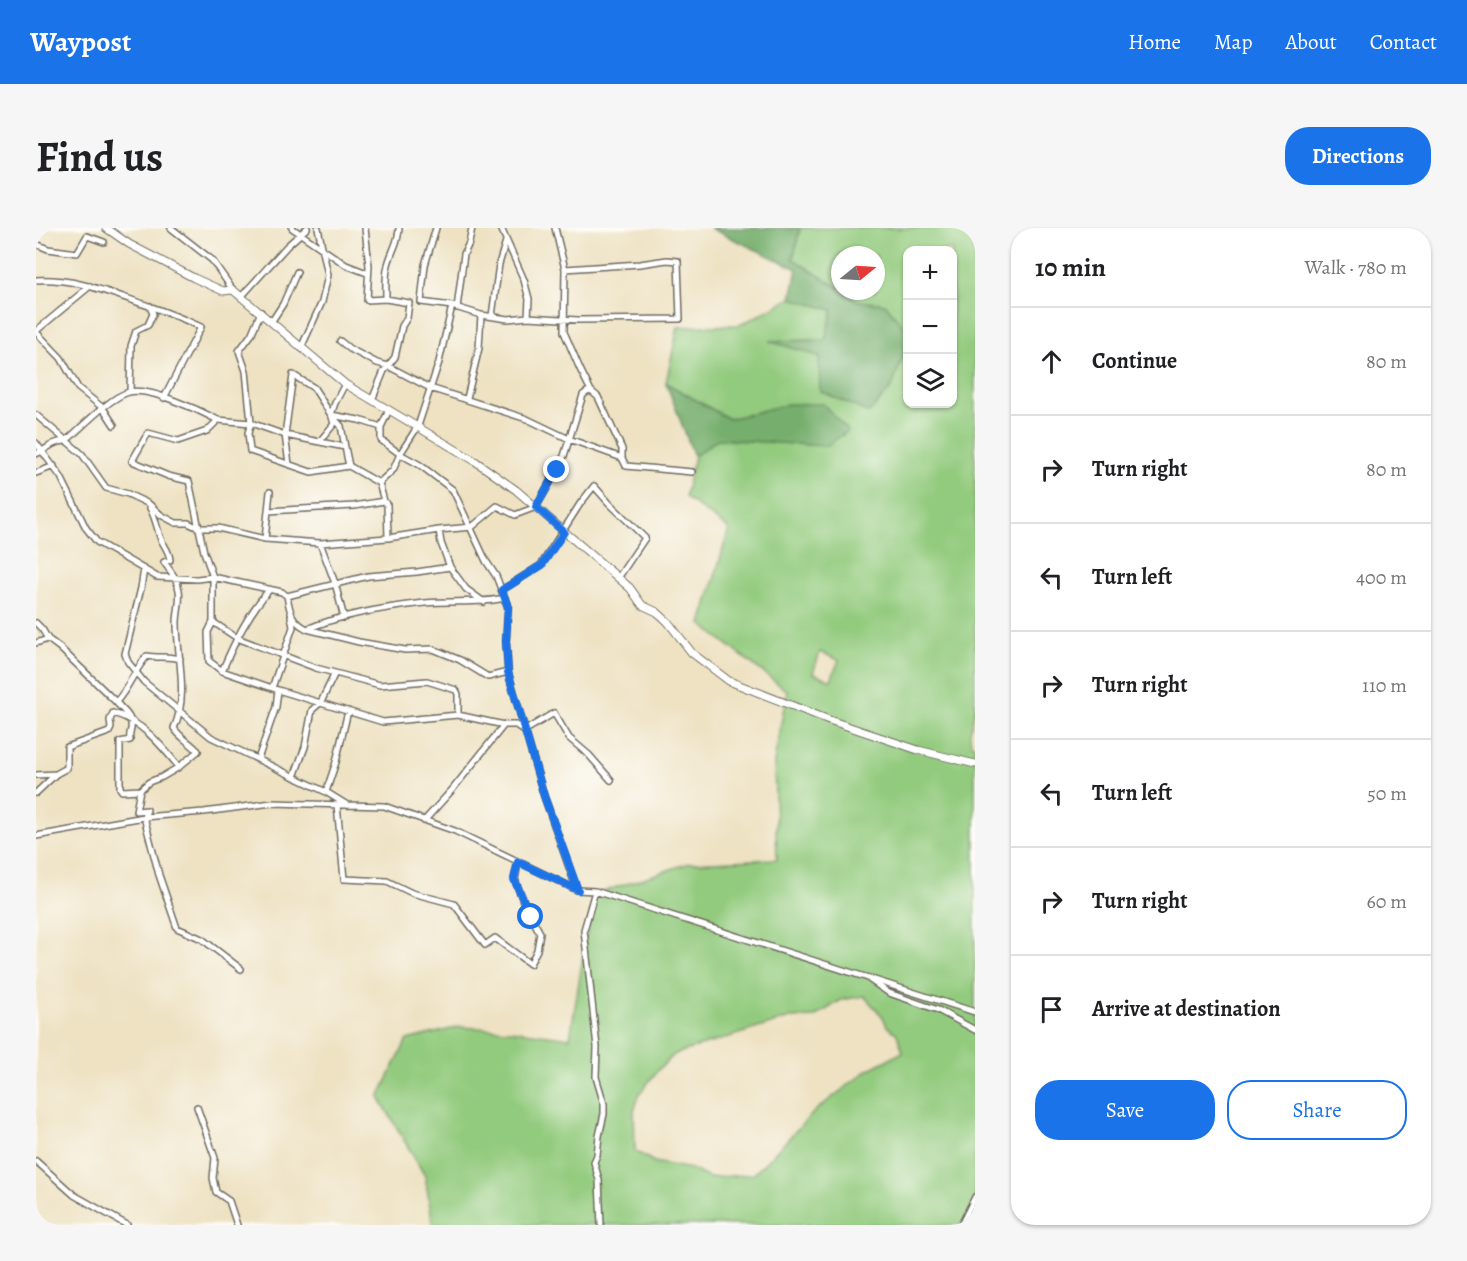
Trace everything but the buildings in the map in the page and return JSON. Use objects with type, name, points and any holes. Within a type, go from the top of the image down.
[{"type":"street","points":[[106,228],[129,244],[194,278],[223,291],[232,290]]},
{"type":"street","points":[[171,228],[212,260],[232,290],[345,384],[475,460],[536,507],[630,588],[642,605],[657,612],[668,622],[692,653],[729,681],[829,720],[918,750],[975,764]]},
{"type":"street","points":[[292,228],[324,252],[346,265],[367,273]]},
{"type":"street","points":[[241,297],[287,246],[307,228]]},
{"type":"street","points":[[301,348],[322,302],[328,276],[318,228]]},
{"type":"street","points":[[365,228],[369,266],[367,300],[386,299],[409,303],[407,318],[402,326],[395,357],[377,384],[372,400]]},
{"type":"street","points":[[386,299],[387,267],[399,240],[399,228]]},
{"type":"street","points":[[435,228],[425,266],[421,302],[508,319],[528,317],[680,319],[678,261],[566,269]]},
{"type":"street","points":[[379,483],[393,470],[400,454],[418,426],[455,307],[464,254],[472,228]]},
{"type":"street","points":[[501,228],[524,280],[529,299],[528,317]]},
{"type":"street","points":[[555,228],[566,269],[564,332],[591,391],[598,397],[622,449],[622,458],[626,466],[692,472]]},
{"type":"street","points":[[36,244],[48,249],[77,253],[87,236],[104,242]]},
{"type":"street","points":[[492,316],[499,264],[506,241]]},
{"type":"street","points":[[272,321],[284,304],[297,272]]},
{"type":"street","points":[[36,280],[54,279],[114,292],[177,315],[201,327],[164,398]]},
{"type":"street","points":[[90,286],[36,332],[61,358],[78,388],[103,408],[114,425]]},
{"type":"street","points":[[130,392],[131,346],[136,332],[148,325],[153,314],[150,306]]},
{"type":"street","points":[[261,312],[251,335],[239,351],[246,371],[251,423],[250,451],[279,463],[311,472],[349,466],[379,483],[387,505],[388,538]]},
{"type":"street","points":[[467,398],[479,348],[481,315]]},
{"type":"street","points":[[340,341],[350,349],[430,388],[527,419],[569,439],[622,458]]},
{"type":"street","points":[[289,464],[285,435],[293,375],[314,388],[331,415],[342,426],[349,466]]},
{"type":"street","points":[[320,441],[334,424],[331,415],[345,384]]},
{"type":"street","points":[[36,415],[82,454],[106,488],[128,494],[148,504],[160,515],[176,523],[188,523],[199,528],[219,528],[265,539],[320,543],[388,538],[472,527],[497,506],[515,515],[536,507],[564,456],[583,396],[586,392],[591,391]]},
{"type":"street","points":[[36,454],[44,451],[56,441],[66,441],[103,408],[130,392],[141,392],[164,398],[194,408],[218,420],[251,423],[285,435],[345,447]]},
{"type":"street","points":[[389,410],[381,427],[381,440],[453,490],[502,590],[508,607],[506,641],[508,672],[544,796],[578,890]]},
{"type":"street","points":[[331,415],[381,427]]},
{"type":"street","points":[[218,420],[207,431],[178,441],[148,434],[132,461],[168,476],[189,481],[204,552],[213,577],[213,622],[208,632],[209,661],[222,671],[383,722],[458,715],[504,725],[516,725],[524,731]]},
{"type":"street","points":[[36,443],[61,477],[86,528],[98,542],[158,577],[197,579],[213,577],[282,592],[286,596],[293,627],[275,689],[276,707],[258,759]]},
{"type":"street","points":[[36,473],[54,466]]},
{"type":"street","points":[[502,590],[542,565],[594,486],[645,538],[618,578]]},
{"type":"street","points":[[265,539],[270,492]]},
{"type":"street","points":[[268,511],[354,506],[384,501]]},
{"type":"street","points":[[36,623],[48,639],[60,648],[129,717],[130,740],[120,742],[120,788],[122,790],[140,790],[150,782],[179,767],[198,751],[174,728],[181,713],[177,624],[180,594],[176,578],[164,562],[170,560],[170,554],[160,536],[148,504]]},
{"type":"street","points":[[439,530],[450,567],[466,589],[485,602]]},
{"type":"street","points":[[320,543],[335,583],[344,618]]},
{"type":"street","points":[[286,596],[368,576],[450,567]]},
{"type":"street","points":[[144,569],[125,654],[128,662],[144,682],[211,737],[326,792],[347,805]]},
{"type":"street","points":[[222,671],[253,608],[269,590]]},
{"type":"street","points":[[307,629],[326,621],[424,603],[485,602],[505,598]]},
{"type":"street","points":[[291,615],[298,625],[307,629],[359,642],[405,650],[433,649],[460,660],[488,677],[508,672]]},
{"type":"street","points":[[213,622],[237,638],[284,656],[380,686],[428,681],[456,690],[458,715]]},
{"type":"street","points":[[36,643],[48,639]]},
{"type":"street","points":[[116,702],[124,693],[135,670],[147,656],[180,659]]},
{"type":"street","points":[[294,777],[305,747],[312,710],[321,702],[336,672]]},
{"type":"street","points":[[128,684],[144,682]]},
{"type":"street","points":[[326,792],[348,711]]},
{"type":"street","points":[[524,731],[554,712],[568,738],[589,755],[611,780]]},
{"type":"street","points":[[36,793],[56,774],[67,768],[67,747],[109,732],[113,713],[145,729],[179,767]]},
{"type":"street","points":[[424,821],[459,782],[504,725]]},
{"type":"street","points":[[36,775],[56,774]]},
{"type":"street","points":[[140,790],[136,811],[147,810],[144,817],[159,875],[177,928],[202,939],[241,969]]},
{"type":"street","points":[[36,836],[144,817],[272,803],[384,807],[455,831],[578,890],[595,891],[975,1012]]},
{"type":"street","points":[[337,805],[344,879],[387,881],[412,893],[454,904],[485,945],[495,938],[530,964],[537,950],[540,933],[523,902],[514,879],[518,862]]},
{"type":"street","points":[[595,891],[584,930],[597,1047],[596,1077],[604,1104],[594,1162],[599,1180],[601,1225]]},
{"type":"street","points":[[867,977],[889,993],[938,1010],[975,1030]]},
{"type":"street","points":[[197,1107],[215,1158],[213,1178],[216,1192],[229,1201],[237,1225]]},
{"type":"street","points":[[36,1161],[74,1195],[127,1225]]},
{"type":"street","points":[[961,1225],[975,1197]]},
{"type":"green space","points":[[710,228],[800,228],[793,259],[831,284],[831,300],[856,300],[885,304],[903,326],[903,355],[892,387],[869,413],[820,391],[819,356],[769,341],[825,340],[833,310],[791,298],[797,269]]},
{"type":"green space","points":[[800,228],[975,228],[975,710],[970,732],[971,744],[975,745],[975,1225],[433,1225],[425,1176],[379,1097],[407,1040],[459,1027],[510,1030],[570,1038],[593,895],[689,863],[777,859],[774,762],[787,691],[701,624],[729,529],[685,497],[694,456],[718,439],[826,446],[789,404],[729,419],[666,383],[678,327],[740,325],[791,298],[833,310],[825,340],[772,341],[819,356],[892,387],[903,355],[903,408],[957,408],[957,246],[903,246],[903,326],[885,304],[856,300],[885,300],[885,246],[831,246],[831,283],[793,259]],"holes":[[[820,652],[839,660],[831,680],[813,673]],[[864,996],[883,1017],[887,1026],[897,1034],[903,1052],[868,1070],[816,1110],[754,1174],[709,1178],[691,1169],[654,1162],[635,1151],[634,1111],[640,1093],[658,1070],[675,1054],[790,1018],[815,1017],[841,1000]]]},
{"type":"green space","points":[[666,383],[729,419],[789,404],[823,404],[848,431],[826,446],[718,439],[694,456]]},
{"type":"route","points":[[531,917],[514,879],[518,862],[578,890],[544,796],[508,672],[506,641],[508,607],[502,590],[542,565],[564,532],[536,507],[557,470]]}]
